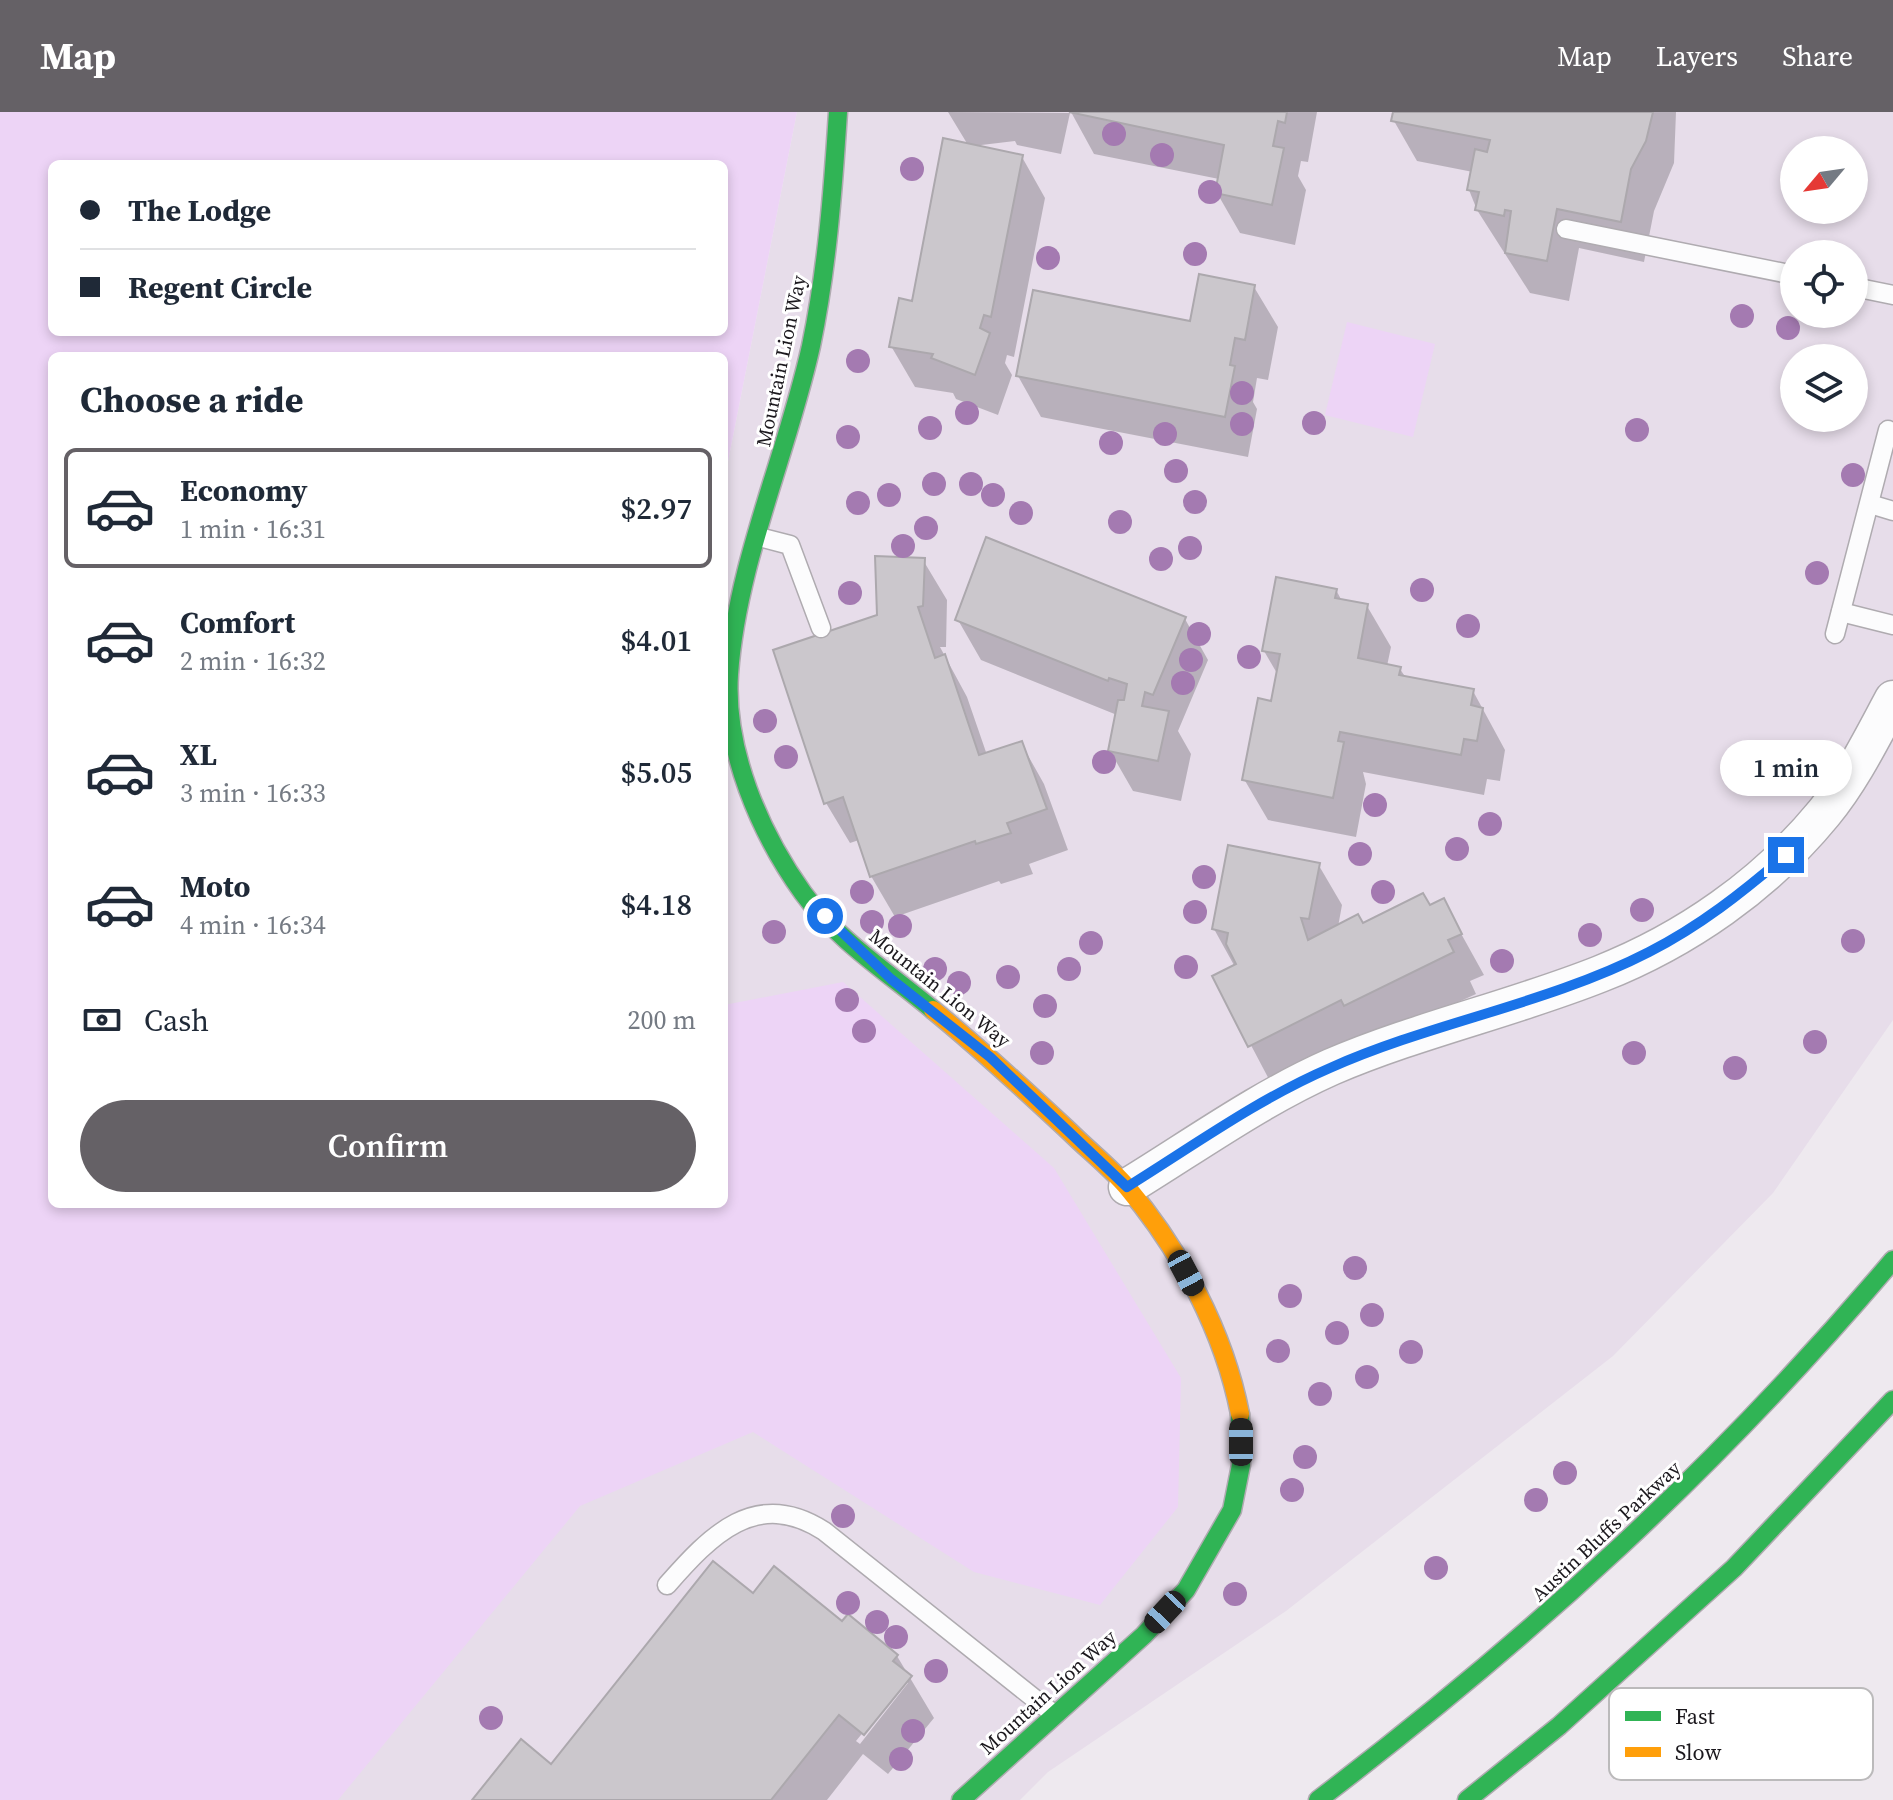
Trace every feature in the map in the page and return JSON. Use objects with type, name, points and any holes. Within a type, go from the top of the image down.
[{"type":"street","name":"Mountain Lion Way","points":[[838,112],[833,195],[811,345],[737,614],[729,676],[728,733],[753,801],[779,856],[805,896],[891,979],[990,1057],[1037,1099],[1127,1187],[1186,1273],[1220,1341],[1241,1418],[1241,1465],[1232,1510],[1186,1590],[1144,1635],[961,1800]]},
{"type":"street","points":[[1127,1187],[1276,1095],[1332,1067],[1600,974],[1688,931],[1777,863],[1825,812],[1852,773],[1893,699]]},
{"type":"street","name":"Austin Bluffs Parkway","points":[[1318,1800],[1500,1660],[1591,1579],[1669,1505],[1796,1373],[1893,1260]]},
{"type":"street","points":[[1467,1800],[1559,1726],[1734,1568],[1893,1400]]},
{"type":"lane","points":[[1566,229],[1780,272]]},
{"type":"lane","points":[[1868,290],[1893,295]]},
{"type":"lane","points":[[1835,634],[1888,430]]},
{"type":"lane","points":[[1870,504],[1893,511]]},
{"type":"lane","points":[[759,537],[790,545],[821,628]]},
{"type":"lane","points":[[1841,612],[1893,625]]},
{"type":"lane","points":[[667,1585],[710,1537],[726,1525],[769,1515],[795,1516],[824,1531],[1055,1715]]},
{"type":"shaded area","points":[[0,112],[797,112],[728,462],[728,352],[48,352],[48,1208],[728,1208],[728,1004],[843,982],[1054,1168],[1181,1378],[1178,1507],[1100,1605],[974,1572],[753,1432],[580,1506],[338,1800],[0,1800]]},
{"type":"shaded area","points":[[797,112],[1893,112],[1893,1020],[1773,1193],[1613,1356],[1286,1611],[1048,1772],[1020,1800],[0,1800],[0,1670],[718,1208],[728,1208],[728,462]]},
{"type":"shaded area","points":[[1347,322],[1435,344],[1413,437],[1325,415]]},
{"type":"building","points":[[1069,112],[1287,112],[1285,123],[1278,121],[1273,146],[1284,148],[1272,205],[1215,193],[1224,145]]},
{"type":"building","points":[[1393,112],[1653,112],[1646,141],[1631,169],[1621,222],[1557,209],[1547,261],[1505,253],[1511,211],[1505,210],[1504,216],[1475,210],[1479,192],[1467,190],[1475,149],[1487,152],[1490,140],[1391,121]]},
{"type":"building","points":[[943,138],[1023,155],[991,317],[984,315],[980,328],[990,333],[975,375],[931,358],[933,354],[889,347],[899,298],[912,301]]},
{"type":"building","points":[[1199,274],[1255,285],[1245,340],[1235,338],[1230,365],[1235,366],[1225,417],[1016,376],[1033,290],[1190,321]]},
{"type":"building","points":[[986,537],[1186,617],[1153,695],[1145,692],[1142,706],[1169,711],[1158,761],[1108,751],[1118,700],[1124,700],[1127,684],[1109,678],[1108,681],[955,620]]},
{"type":"building","points":[[875,556],[925,558],[923,606],[918,607],[935,658],[945,654],[979,755],[1022,741],[1047,809],[1007,823],[1011,833],[976,844],[975,841],[870,877],[843,797],[824,804],[773,650],[877,615]]},
{"type":"building","points":[[1276,577],[1337,589],[1335,598],[1368,604],[1358,658],[1401,667],[1399,675],[1474,689],[1471,705],[1483,708],[1477,741],[1464,739],[1461,755],[1340,732],[1338,741],[1344,742],[1333,798],[1242,780],[1258,698],[1271,701],[1280,654],[1262,651]]},
{"type":"building","points":[[1228,845],[1320,863],[1309,919],[1301,918],[1308,940],[1358,914],[1363,923],[1423,893],[1430,905],[1444,898],[1462,934],[1448,940],[1454,952],[1344,1006],[1341,1000],[1248,1047],[1212,976],[1236,964],[1226,944],[1228,933],[1212,929]]},
{"type":"building","points":[[713,1561],[753,1593],[774,1566],[842,1621],[848,1614],[898,1655],[893,1661],[912,1676],[864,1735],[839,1715],[771,1800],[472,1800],[521,1739],[551,1764]]},
{"type":"traffic: fast","points":[[838,112],[829,230],[817,317],[801,387],[752,550],[734,632],[729,674],[732,732],[759,817],[803,893],[831,926],[933,1010]]},
{"type":"traffic: fast","points":[[1318,1800],[1473,1676],[1620,1546],[1760,1408],[1893,1260]]},
{"type":"traffic: fast","points":[[1467,1800],[1559,1726],[1734,1568],[1893,1400]]},
{"type":"traffic: fast","points":[[961,1800],[1144,1635],[1186,1590],[1232,1510],[1241,1465],[1240,1414]]},
{"type":"traffic: slow","points":[[933,1010],[1106,1166],[1147,1212],[1198,1294],[1223,1353],[1240,1414]]},
{"type":"route","points":[[825,916],[891,979],[990,1057],[1037,1099],[1073,1138],[1127,1187],[1276,1095],[1332,1067],[1600,974],[1646,953],[1688,931],[1721,908],[1786,855]]}]
